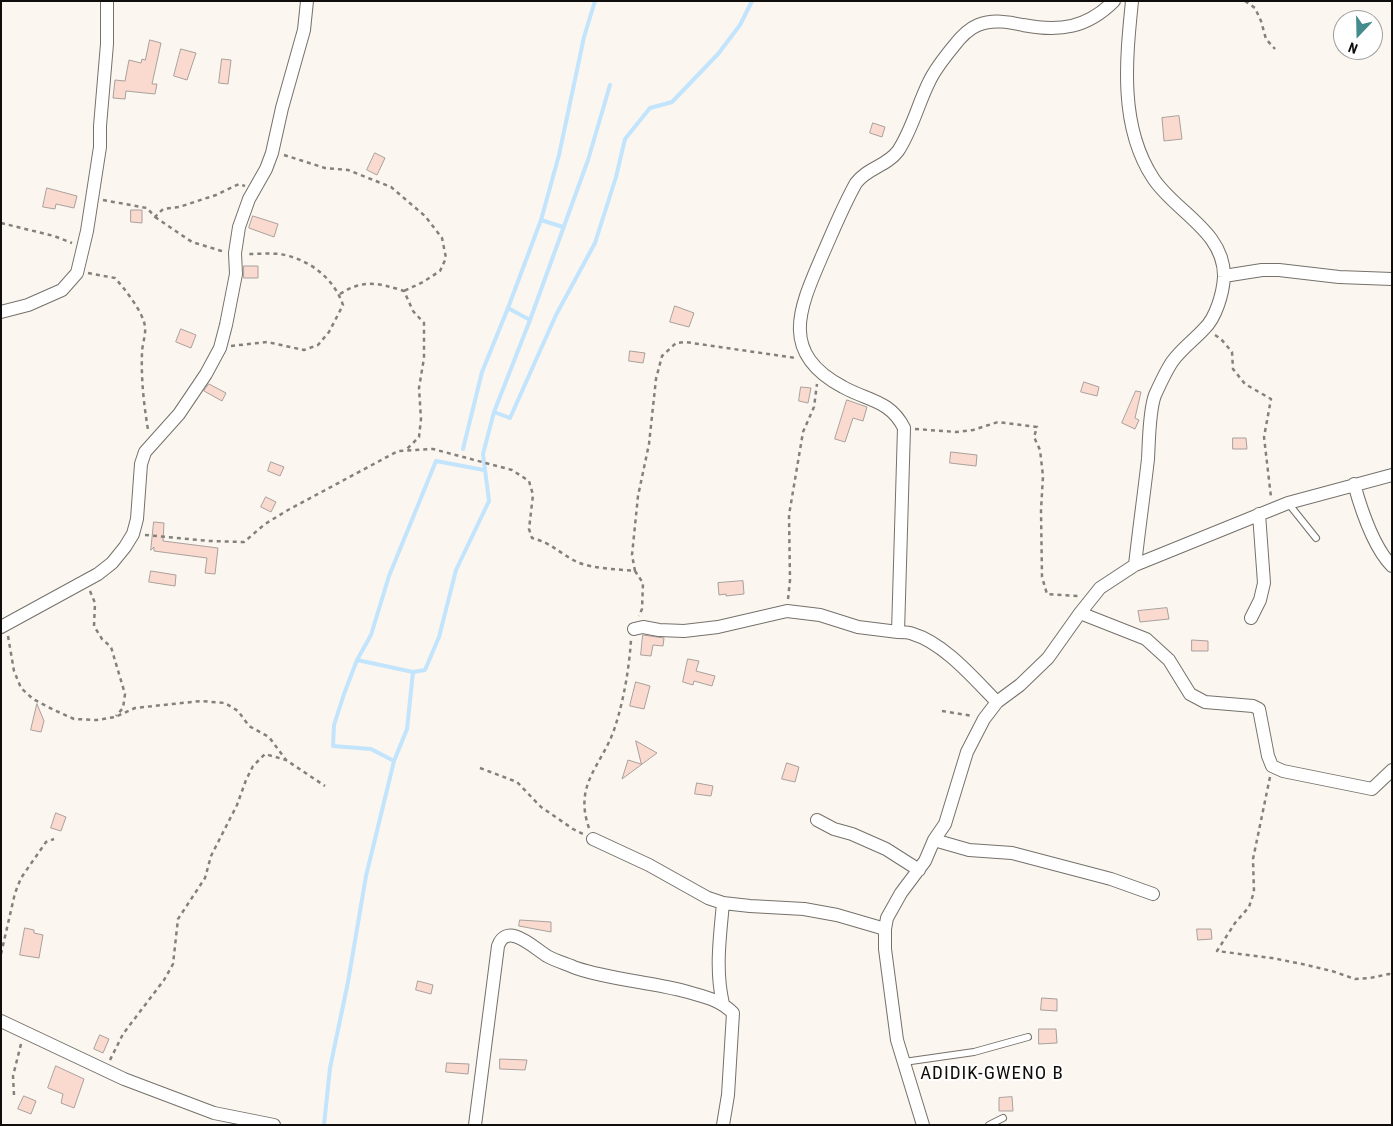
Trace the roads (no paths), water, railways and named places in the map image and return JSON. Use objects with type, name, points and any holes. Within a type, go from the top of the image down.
[{"type":"street","points":[[1,312],[28,305],[62,290],[77,273],[100,147],[100,118],[107,44],[107,1]]},
{"type":"street","points":[[4,626],[86,581],[112,563],[133,534],[137,519],[141,464],[145,452],[166,431],[179,414],[206,374],[220,348],[236,274],[235,253],[239,228],[250,199],[272,153],[282,108],[304,30],[307,1]]},
{"type":"street","points":[[898,632],[904,428],[893,411],[842,387],[814,365],[806,354],[801,340],[799,321],[801,309],[836,225],[860,177],[882,165],[896,153],[929,81],[957,42],[976,25],[984,23],[1008,22],[1046,29],[1077,25],[1091,20],[1114,1]]},
{"type":"street","points":[[1132,1],[1127,76],[1133,135],[1153,180],[1208,235],[1216,247],[1222,263],[1224,276],[1221,299],[1206,328],[1172,362],[1154,397],[1136,565]]},
{"type":"street","points":[[1224,276],[1262,270],[1279,270],[1339,277],[1392,279]]},
{"type":"street","points":[[923,1125],[897,1040],[885,950],[885,928],[890,912],[901,893],[925,861],[934,840],[945,824],[967,752],[984,719],[997,702],[1036,671],[1057,647],[1100,588],[1136,565],[1288,502],[1392,475]]},
{"type":"street","points":[[1354,484],[1363,513],[1382,555],[1392,566]]},
{"type":"street","points":[[1250,618],[1260,600],[1264,583],[1258,514]]},
{"type":"street","points":[[634,629],[643,627],[684,631],[718,627],[787,611],[820,615],[858,628],[913,634],[928,640],[973,675],[997,702]]},
{"type":"street","points":[[1080,613],[1146,639],[1169,660],[1190,694],[1205,702],[1252,706],[1259,709],[1268,756],[1272,766],[1283,771],[1372,789],[1392,770]]},
{"type":"street","points":[[817,820],[886,850],[919,870]]},
{"type":"street","points":[[593,839],[649,865],[708,898],[723,903],[804,909],[837,915],[885,928]]},
{"type":"street","points":[[934,840],[970,850],[1012,853],[1111,879],[1153,894]]},
{"type":"street","points":[[723,903],[718,981],[724,1004],[732,1014],[728,1095],[723,1125]]},
{"type":"street","points":[[475,1125],[498,946],[502,937],[506,935],[518,937],[549,957],[584,970],[677,989],[724,1004]]},
{"type":"street","points":[[1,1021],[109,1072],[214,1113],[274,1125]]},
{"type":"lane","points":[[1288,502],[1316,538]]},
{"type":"lane","points":[[904,1062],[974,1052],[1028,1037]]},
{"type":"lane","points":[[989,1125],[1003,1118]]},
{"type":"waterway","points":[[463,449],[482,372],[541,220],[559,155],[584,37],[595,1]]},
{"type":"waterway","points":[[494,412],[510,418],[556,315],[595,243],[616,177],[625,139],[650,108],[672,102],[718,54],[740,25],[752,1]]},
{"type":"waterway","points":[[413,672],[425,670],[439,637],[456,570],[489,501],[483,454],[494,412],[530,320],[588,160],[610,85]]},
{"type":"waterway","points":[[541,220],[563,227]]},
{"type":"waterway","points":[[508,308],[530,320]]},
{"type":"waterway","points":[[324,1125],[330,1068],[348,982],[366,876],[394,761],[371,749],[333,746],[334,725],[357,660],[371,635],[389,576],[436,461],[484,470]]},
{"type":"waterway","points":[[357,660],[413,672],[407,729],[394,761]]},
{"type":"district","name":"ADIDIK-GWENO B","points":[[992,1074]]}]
